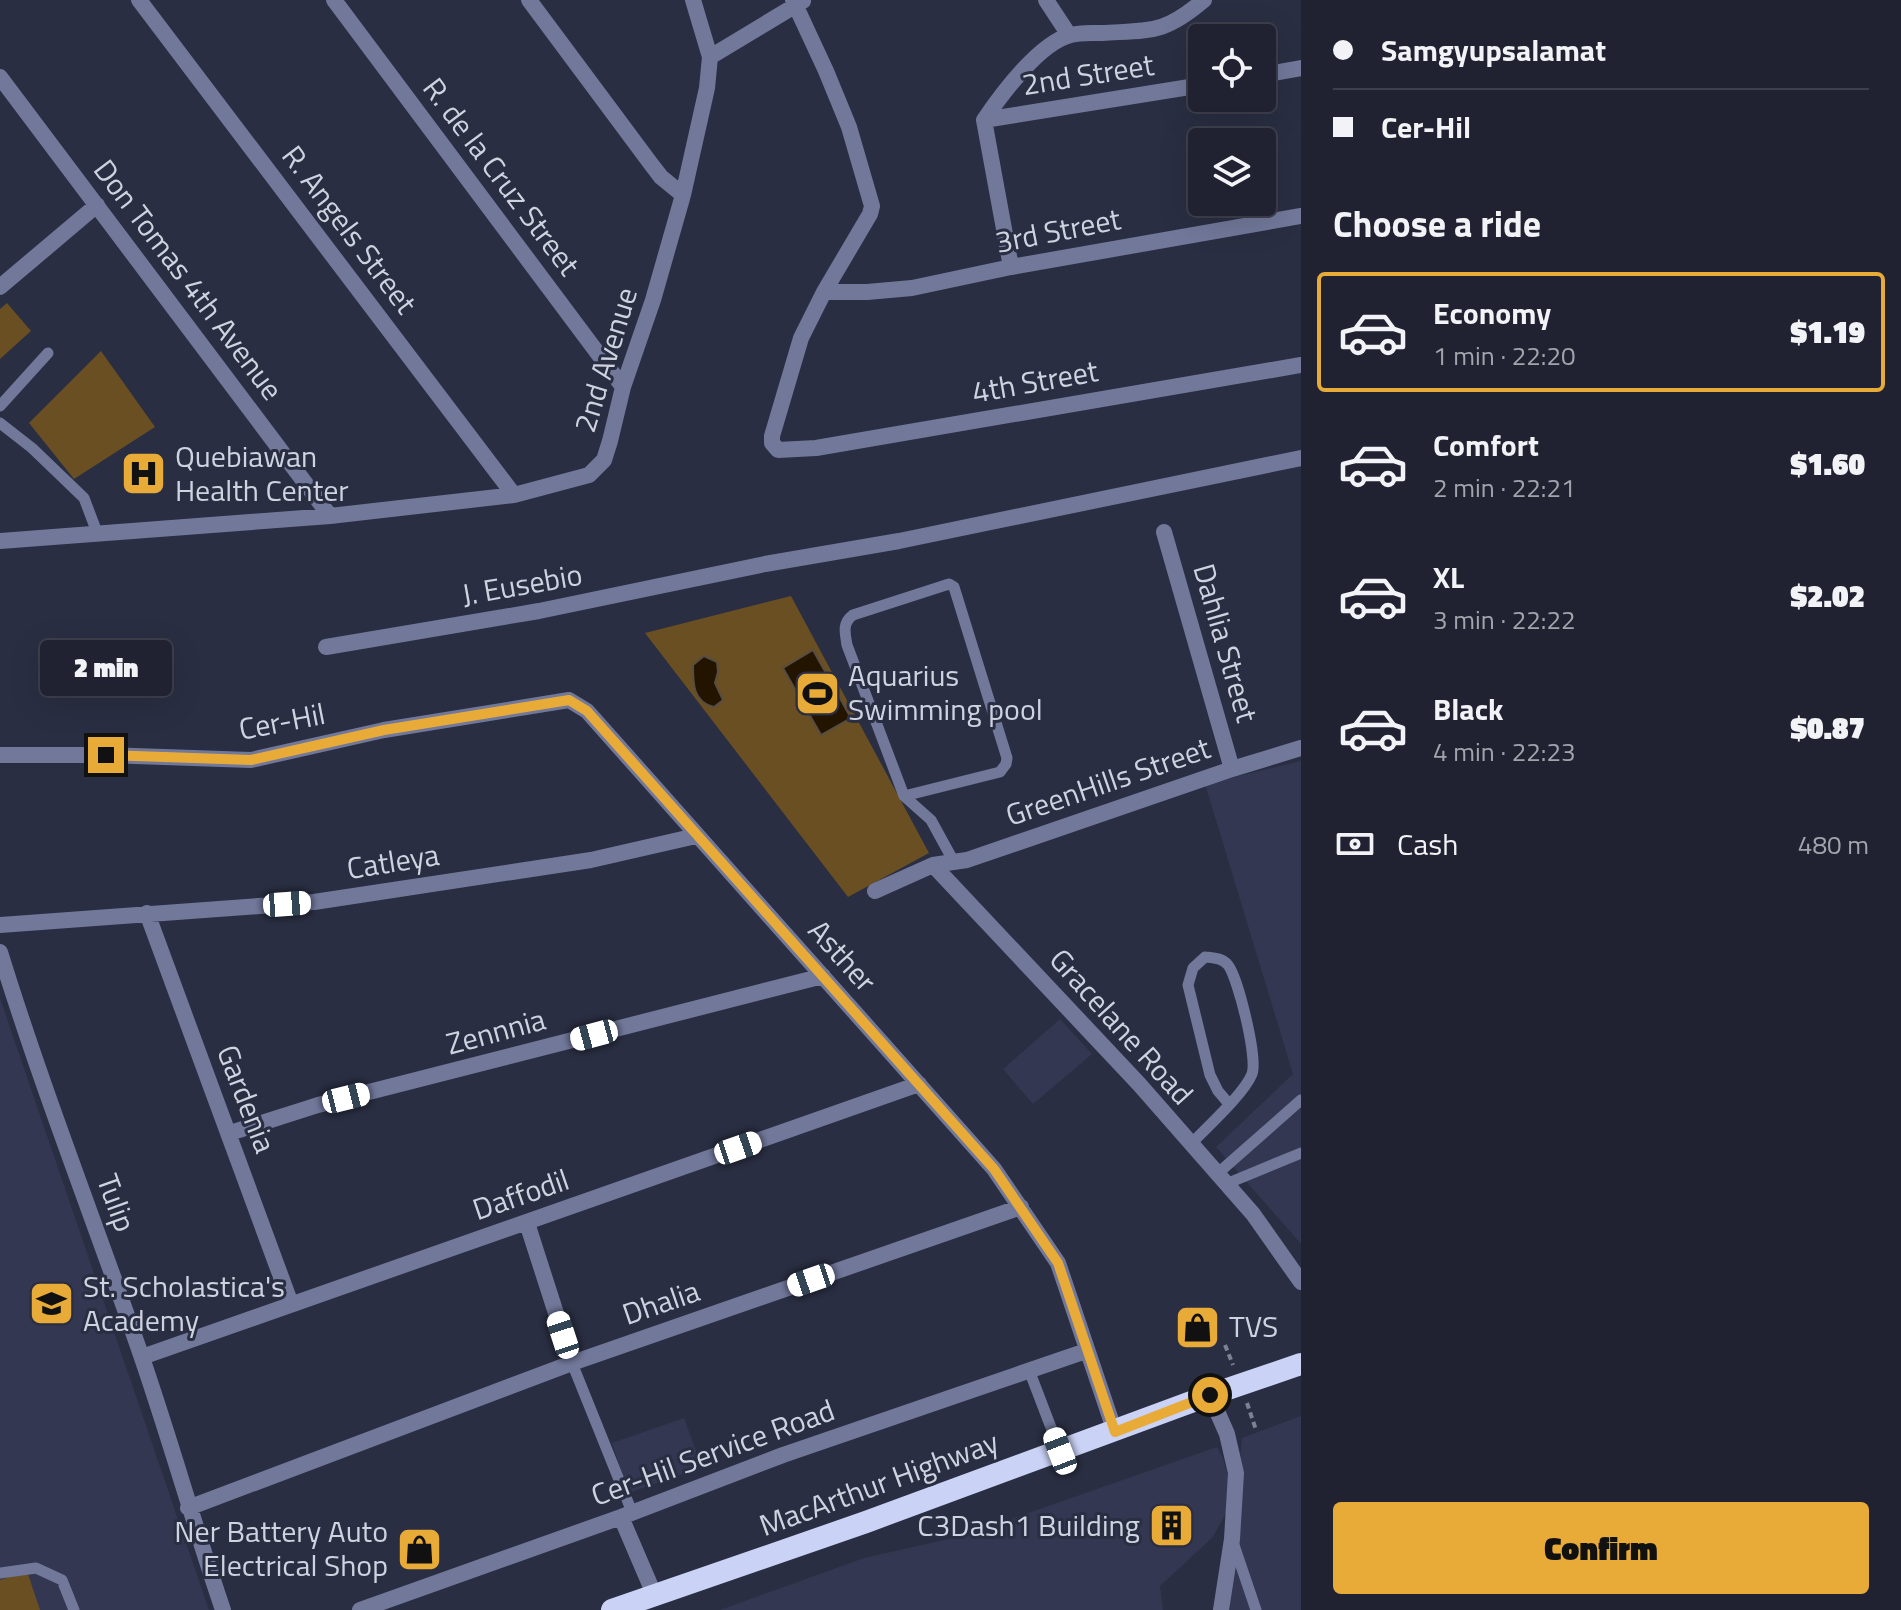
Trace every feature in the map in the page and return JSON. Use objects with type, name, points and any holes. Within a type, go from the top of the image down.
[{"type":"highway","name":"MacArthur Highway","points":[[612,1610],[866,1522],[1301,1364]]},
{"type":"street","name":"R. Angels Street","points":[[139,0],[514,495]]},
{"type":"street","name":"R. de la Cruz Street","points":[[334,0],[623,387]]},
{"type":"street","points":[[529,0],[661,177],[683,195]]},
{"type":"street","name":"2nd Avenue","points":[[0,541],[330,516],[514,495],[589,475],[597,469],[604,460],[623,387],[653,300],[683,195],[707,88],[710,57],[693,0]]},
{"type":"street","points":[[1046,0],[1069,35]]},
{"type":"street","points":[[1011,267],[984,120],[1005,90],[1036,57],[1069,35],[1161,28],[1183,18],[1204,0]]},
{"type":"street","points":[[710,57],[798,2],[849,127],[872,206],[863,229],[824,292]]},
{"type":"street","points":[[1276,72],[1301,68]]},
{"type":"street","name":"Don Tomas 4th Avenue","points":[[0,78],[330,516]]},
{"type":"street","name":"2nd Street","points":[[984,120],[1188,87]]},
{"type":"street","points":[[0,287],[97,205]]},
{"type":"street","name":"3rd Street","points":[[824,292],[912,288],[1011,267],[1301,216]]},
{"type":"street","name":"4th Street","points":[[824,292],[801,338],[772,436],[772,443],[778,450],[816,448],[1301,365]]},
{"type":"street","name":"J. Eusebio","points":[[326,647],[539,611],[1301,458]]},
{"type":"street","name":"Dahlia Street","points":[[1164,532],[1232,769]]},
{"type":"street","name":"Cer-Hil","points":[[1,755],[251,760],[384,730],[569,700]]},
{"type":"street","name":"Asther","points":[[569,700],[587,711],[994,1169],[1058,1263],[1115,1432]]},
{"type":"street","name":"GreenHills Street","points":[[933,865],[967,860],[1301,748]]},
{"type":"street","name":"Catleya","points":[[0,925],[314,902],[591,860],[696,836]]},
{"type":"street","points":[[875,891],[933,865]]},
{"type":"street","name":"Gracelane Road","points":[[933,865],[1139,1084],[1253,1214],[1301,1282]]},
{"type":"street","name":"Gardenia","points":[[147,913],[291,1304]]},
{"type":"street","name":"Tulip","points":[[0,952],[23,1028],[142,1357],[223,1610]]},
{"type":"street","name":"Zennnia","points":[[230,1133],[318,1105],[823,976]]},
{"type":"street","name":"Daffodil","points":[[142,1357],[919,1084]]},
{"type":"street","name":"Dhalia","points":[[188,1508],[572,1363],[1021,1207]]},
{"type":"street","points":[[527,1223],[572,1363]]},
{"type":"street","name":"Cer-Hil Service Road","points":[[360,1610],[627,1515],[783,1455],[1086,1351]]},
{"type":"street","points":[[1210,1395],[1227,1434],[1236,1473],[1232,1539],[1221,1610]]},
{"type":"street","points":[[627,1515],[654,1594]]},
{"type":"lane","points":[[0,406],[48,353]]},
{"type":"lane","points":[[0,423],[32,448],[84,498],[98,535]]},
{"type":"lane","points":[[904,796],[1000,772],[1006,764],[1007,758],[954,587],[943,584],[853,615],[847,619],[845,626],[847,645],[904,796],[931,820],[954,862]]},
{"type":"lane","points":[[1190,1145],[1229,1104],[1252,1075],[1254,1057],[1252,1039],[1229,966],[1218,958],[1205,957],[1193,968],[1188,985],[1210,1075],[1229,1104]]},
{"type":"lane","points":[[1221,1179],[1301,1100]]},
{"type":"lane","points":[[1221,1179],[1301,1153]]},
{"type":"lane","points":[[572,1363],[622,1492],[627,1515]]},
{"type":"lane","points":[[1029,1370],[1060,1451]]},
{"type":"lane","points":[[1232,1539],[1256,1610]]},
{"type":"lane","points":[[0,1573],[36,1568],[62,1580],[74,1610]]},
{"type":"shaded area","points":[[7,303],[31,331],[0,359],[0,309]]},
{"type":"shaded area","points":[[101,351],[155,427],[74,479],[29,423]]},
{"type":"shaded area","points":[[791,596],[929,853],[848,897],[645,633]]},
{"type":"shaded area","name":"Aquarius Swimming pool","points":[[813,650],[851,718],[821,735],[783,668]]},
{"type":"shaded area","points":[[704,656],[717,662],[715,683],[723,700],[714,707],[698,697],[694,685],[693,665]]},
{"type":"shaded area","points":[[1301,761],[1301,1244],[1216,1147],[1293,1074],[1205,784]]},
{"type":"shaded area","name":"St. Scholastica's Academy","points":[[0,998],[209,1610],[0,1610]]},
{"type":"shaded area","points":[[1060,1019],[1092,1054],[1033,1104],[1003,1069]]},
{"type":"shaded area","points":[[1301,1416],[1301,1610],[1227,1610],[1242,1438]]},
{"type":"shaded area","points":[[684,1418],[702,1467],[629,1493],[612,1443]]},
{"type":"shaded area","points":[[1217,1447],[1229,1480],[1228,1509],[1213,1537],[1160,1586],[1163,1610],[720,1610],[864,1558],[962,1536]]},
{"type":"shaded area","points":[[27,1571],[40,1610],[0,1610],[0,1580]]},
{"type":"place","name":"Quebiawan Health Center","points":[[144,474]]},
{"type":"place","name":"Aquarius Swimming pool","points":[[817,693]]},
{"type":"place","name":"St. Scholastica's Academy","points":[[52,1304]]},
{"type":"place","name":"TVS","points":[[1198,1327]]},
{"type":"place","name":"C3Dash1 Building","points":[[1171,1526]]},
{"type":"place","name":"Ner Battery Auto Electrical Shop","points":[[419,1549]]},
{"type":"route","points":[[106,755],[251,760],[384,730],[569,700],[587,711],[994,1169],[1058,1263],[1115,1432],[1210,1395]]}]
